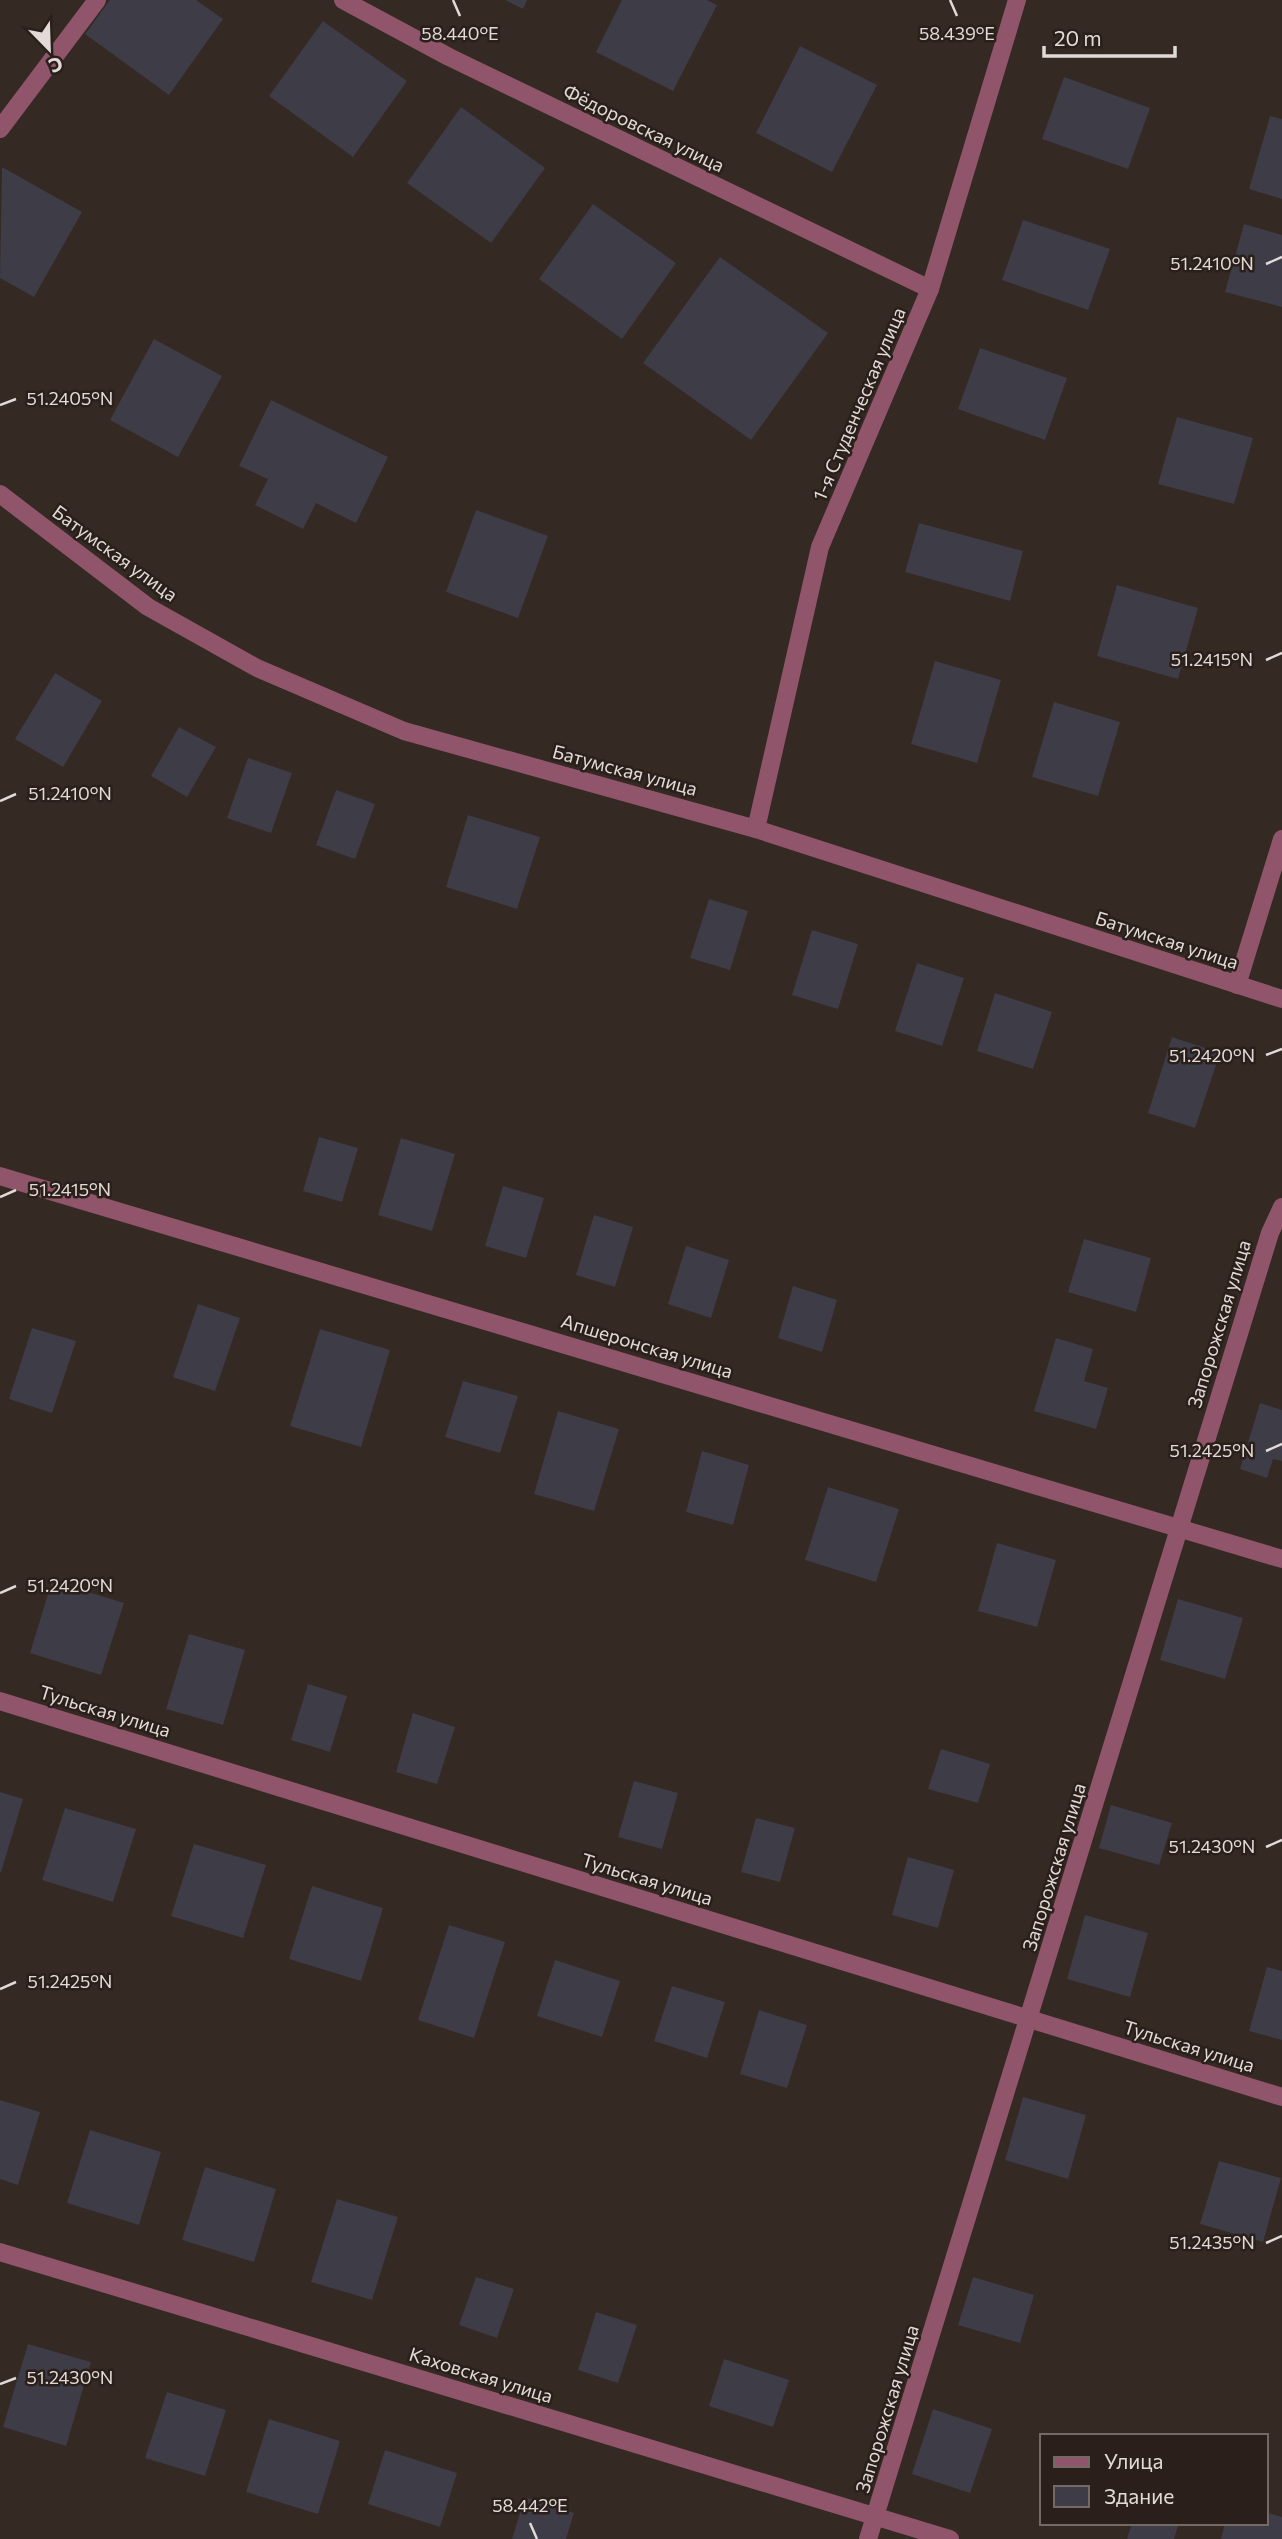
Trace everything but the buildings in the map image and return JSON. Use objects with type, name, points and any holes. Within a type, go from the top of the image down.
[{"type":"street","points":[[0,129],[97,0]]},
{"type":"street","name":"Фёдоровская улица","points":[[343,0],[449,57],[930,289]]},
{"type":"street","name":"1-я Студенческая улица","points":[[756,828],[821,547],[930,289],[1017,0]]},
{"type":"street","name":"Батумская улица","points":[[0,495],[148,607],[257,668],[404,731],[756,828],[1282,999]]},
{"type":"street","points":[[1237,985],[1282,839]]},
{"type":"street","name":"Апшеронская улица","points":[[0,1176],[1179,1525],[1282,1559]]},
{"type":"street","name":"Запорожская улица","points":[[867,2539],[1030,2019],[1179,1525],[1270,1233],[1282,1207]]},
{"type":"street","name":"Тульская улица","points":[[0,1701],[1282,2097]]},
{"type":"street","name":"Каховская улица","points":[[0,2252],[950,2539]]}]
